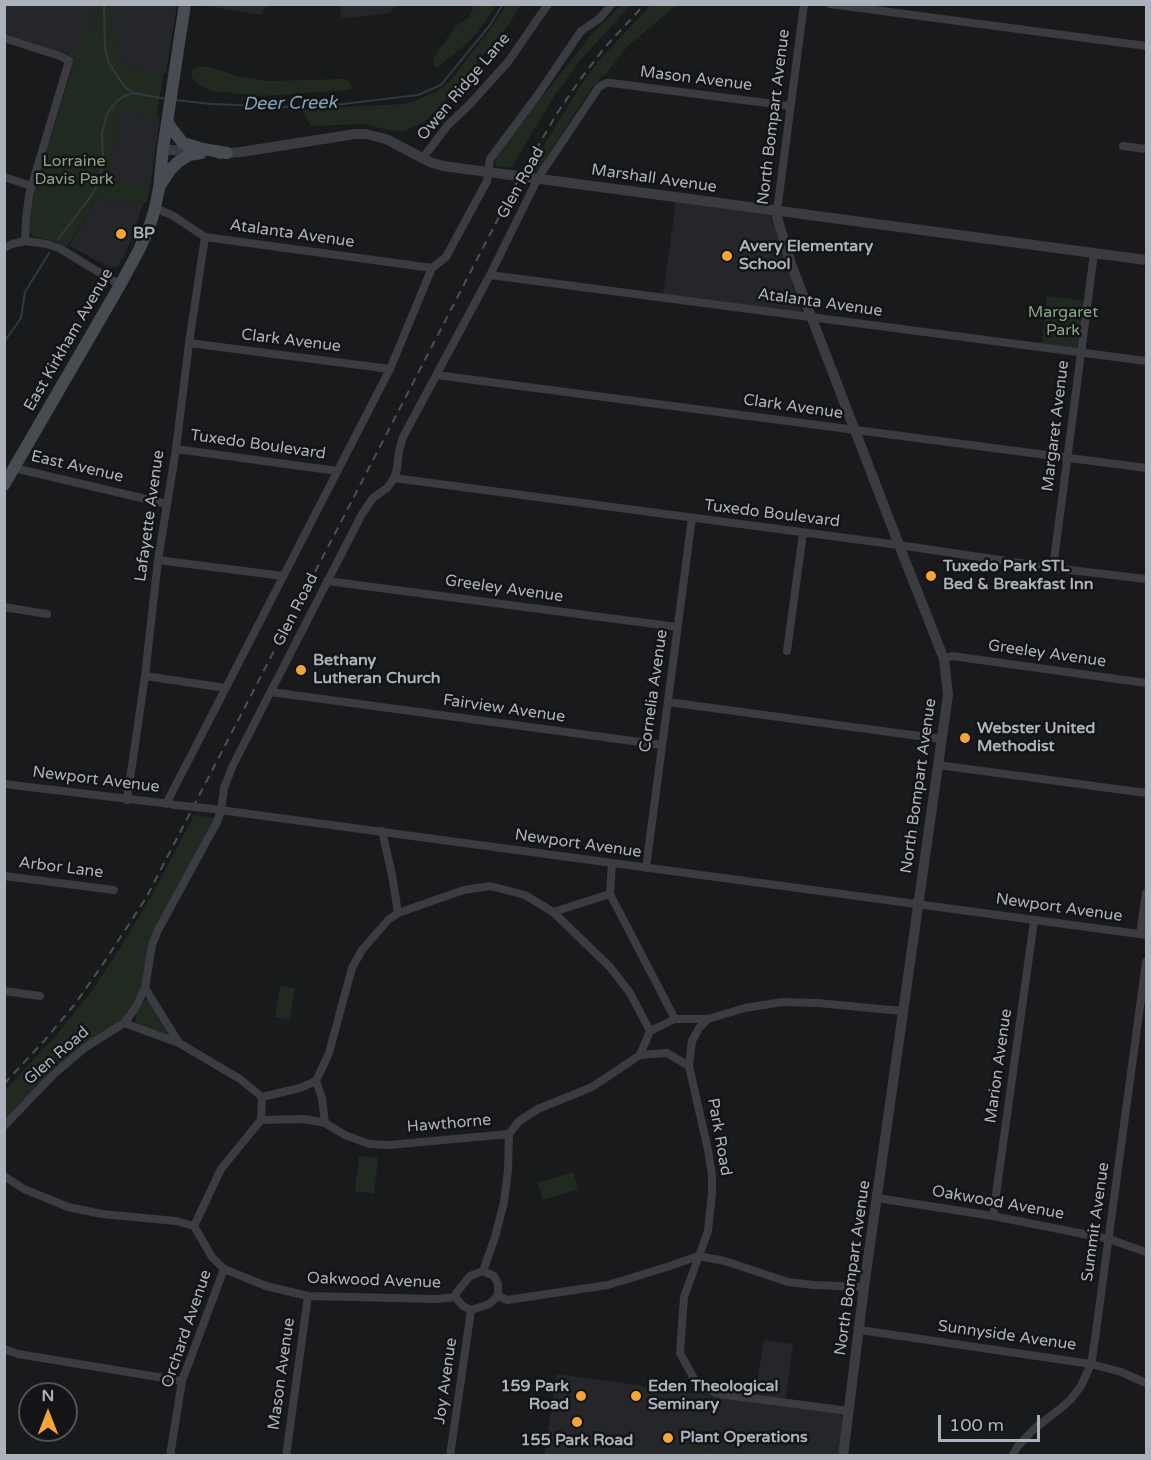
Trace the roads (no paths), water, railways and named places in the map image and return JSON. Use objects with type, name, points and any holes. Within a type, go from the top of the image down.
[{"type":"main road","name":"East Kirkham Avenue","points":[[4,485],[120,285],[139,250],[155,208],[185,4]]},
{"type":"main road","points":[[168,116],[171,128],[183,143],[227,153]]},
{"type":"main road","points":[[159,188],[178,162],[189,155],[201,153]]},
{"type":"street","name":"Owen Ridge Lane","points":[[422,159],[448,125],[508,62],[548,4]]},
{"type":"street","name":"Glen Road","points":[[170,804],[226,688],[390,369],[432,268],[446,257],[487,181],[490,159],[537,96],[581,31],[600,18],[612,4]]},
{"type":"street","name":"North Bompart Avenue","points":[[804,4],[777,211],[791,264],[944,659],[948,695],[902,1011],[843,1455]]},
{"type":"street","points":[[830,4],[1146,46]]},
{"type":"street","points":[[4,38],[69,61],[31,186],[27,207],[26,241]]},
{"type":"street","name":"Mason Avenue","points":[[599,87],[611,83],[790,106]]},
{"type":"street","name":"Glen Road","points":[[4,1126],[54,1074],[86,1047],[124,1023],[136,1007],[145,987],[152,945],[158,930],[217,822],[224,788],[233,765],[362,514],[373,498],[387,488],[394,478],[403,437],[490,275],[538,178],[599,87]]},
{"type":"street","name":"Marshall Avenue","points":[[163,148],[201,153],[227,153],[360,134],[374,135],[437,165],[1146,260]]},
{"type":"street","points":[[1123,146],[1146,149]]},
{"type":"street","points":[[4,177],[31,186]]},
{"type":"street","name":"Atalanta Avenue","points":[[155,208],[172,215],[205,237],[432,268]]},
{"type":"street","name":"Lafayette Avenue","points":[[127,800],[145,676],[158,560],[176,449],[205,237]]},
{"type":"street","points":[[4,248],[26,241],[47,244],[59,248],[120,285]]},
{"type":"street","name":"Margaret Avenue","points":[[1053,568],[1094,253]]},
{"type":"street","name":"Atalanta Avenue","points":[[490,275],[1146,362]]},
{"type":"street","name":"Clark Avenue","points":[[189,343],[390,369]]},
{"type":"street","name":"Clark Avenue","points":[[436,375],[1146,468]]},
{"type":"street","name":"Tuxedo Boulevard","points":[[176,449],[337,471]]},
{"type":"street","name":"East Avenue","points":[[14,468],[167,504]]},
{"type":"street","name":"Tuxedo Boulevard","points":[[394,478],[1146,579]]},
{"type":"street","name":"Cornelia Avenue","points":[[646,868],[692,518]]},
{"type":"street","points":[[787,651],[803,533]]},
{"type":"street","points":[[158,560],[283,576]]},
{"type":"street","name":"Greeley Avenue","points":[[327,581],[677,627]]},
{"type":"street","points":[[4,607],[47,614]]},
{"type":"street","name":"Greeley Avenue","points":[[944,659],[952,656],[1146,682]]},
{"type":"street","points":[[145,676],[226,688]]},
{"type":"street","name":"Fairview Avenue","points":[[271,692],[662,745]]},
{"type":"street","points":[[668,702],[942,739]]},
{"type":"street","points":[[938,765],[1146,792]]},
{"type":"street","name":"Newport Avenue","points":[[4,784],[382,831],[1143,935]]},
{"type":"street","points":[[382,831],[398,913]]},
{"type":"street","points":[[612,864],[610,894],[675,1019]]},
{"type":"street","name":"Arbor Lane","points":[[4,876],[114,890]]},
{"type":"street","points":[[124,1023],[179,1043],[240,1079],[262,1096],[300,1088],[316,1081],[329,1053],[352,968],[362,950],[388,920],[398,913],[464,890],[490,886],[525,895],[553,912],[610,967],[630,993],[650,1031]]},
{"type":"street","points":[[1143,935],[1146,893]]},
{"type":"street","points":[[553,912],[610,894]]},
{"type":"street","name":"Marion Avenue","points":[[993,1216],[1034,921]]},
{"type":"street","name":"Summit Avenue","points":[[1012,1455],[1034,1430],[1071,1398],[1081,1386],[1091,1364],[1146,963]]},
{"type":"street","points":[[145,987],[179,1043]]},
{"type":"street","points":[[4,991],[40,996]]},
{"type":"street","points":[[689,1066],[667,1053],[640,1055],[650,1031],[675,1019],[708,1019],[745,1008],[782,1002],[902,1011]]},
{"type":"street","name":"Park Road","points":[[708,1019],[699,1028],[692,1041],[689,1066],[708,1150],[712,1193],[708,1231],[684,1297],[680,1353],[698,1386],[719,1394],[849,1411]]},
{"type":"street","name":"Hawthorne","points":[[261,1120],[304,1119],[325,1123],[345,1135],[369,1144],[389,1145],[509,1134],[519,1121],[538,1109],[591,1087],[640,1055]]},
{"type":"street","points":[[316,1081],[322,1098],[325,1123]]},
{"type":"street","points":[[4,1176],[24,1189],[68,1206],[102,1214],[176,1221],[194,1226],[221,1169],[261,1120],[262,1096]]},
{"type":"street","points":[[483,1271],[504,1202],[509,1134]]},
{"type":"street","name":"Oakwood Avenue","points":[[877,1198],[993,1216],[1109,1239],[1146,1252]]},
{"type":"street","name":"Orchard Avenue","points":[[170,1455],[182,1381],[224,1269],[212,1257],[194,1226]]},
{"type":"street","points":[[498,1296],[507,1300],[608,1285],[698,1256],[725,1261],[788,1282],[864,1287]]},
{"type":"street","name":"Oakwood Avenue","points":[[224,1269],[266,1286],[308,1296],[437,1299],[455,1297]]},
{"type":"street","points":[[483,1271],[494,1276],[498,1284],[498,1296],[489,1304],[471,1310],[463,1306],[455,1297],[470,1276],[483,1271]]},
{"type":"street","name":"Mason Avenue","points":[[286,1455],[308,1296]]},
{"type":"street","name":"Joy Avenue","points":[[450,1455],[471,1310]]},
{"type":"street","name":"Sunnyside Avenue","points":[[860,1330],[1091,1364],[1122,1372],[1146,1383]]},
{"type":"street","points":[[4,1349],[18,1354],[182,1381]]},
{"type":"waterway","name":"Deer Creek","points":[[104,4],[105,48],[109,63],[118,77],[133,93],[167,99]]},
{"type":"waterway","name":"Deer Creek","points":[[175,100],[287,107],[343,104],[418,95],[441,85],[490,25],[503,4]]},
{"type":"waterway","points":[[58,239],[97,186],[103,161],[102,133],[107,114],[116,102],[133,93]]},
{"type":"waterway","points":[[4,342],[21,318],[25,292],[49,253]]},
{"type":"railway","points":[[4,1084],[75,1004],[146,898],[514,188],[556,115],[579,81],[605,47],[645,4]]},
{"type":"place","name":"BP","points":[[121,234]]},
{"type":"place","name":"Avery Elementary School","points":[[727,256]]},
{"type":"place","name":"Tuxedo Park STL Bed & Breakfast Inn","points":[[931,576]]},
{"type":"place","name":"Bethany Lutheran Church","points":[[301,670]]},
{"type":"place","name":"Webster United Methodist","points":[[965,738]]},
{"type":"place","name":"159 Park Road","points":[[581,1396]]},
{"type":"place","name":"Eden Theological Seminary","points":[[636,1396]]},
{"type":"place","name":"155 Park Road","points":[[577,1422]]},
{"type":"place","name":"Plant Operations","points":[[668,1438]]},
{"type":"park label","name":"Lorraine Davis Park","points":[[74,171]]},
{"type":"park label","name":"Margaret Park","points":[[1063,322]]}]
